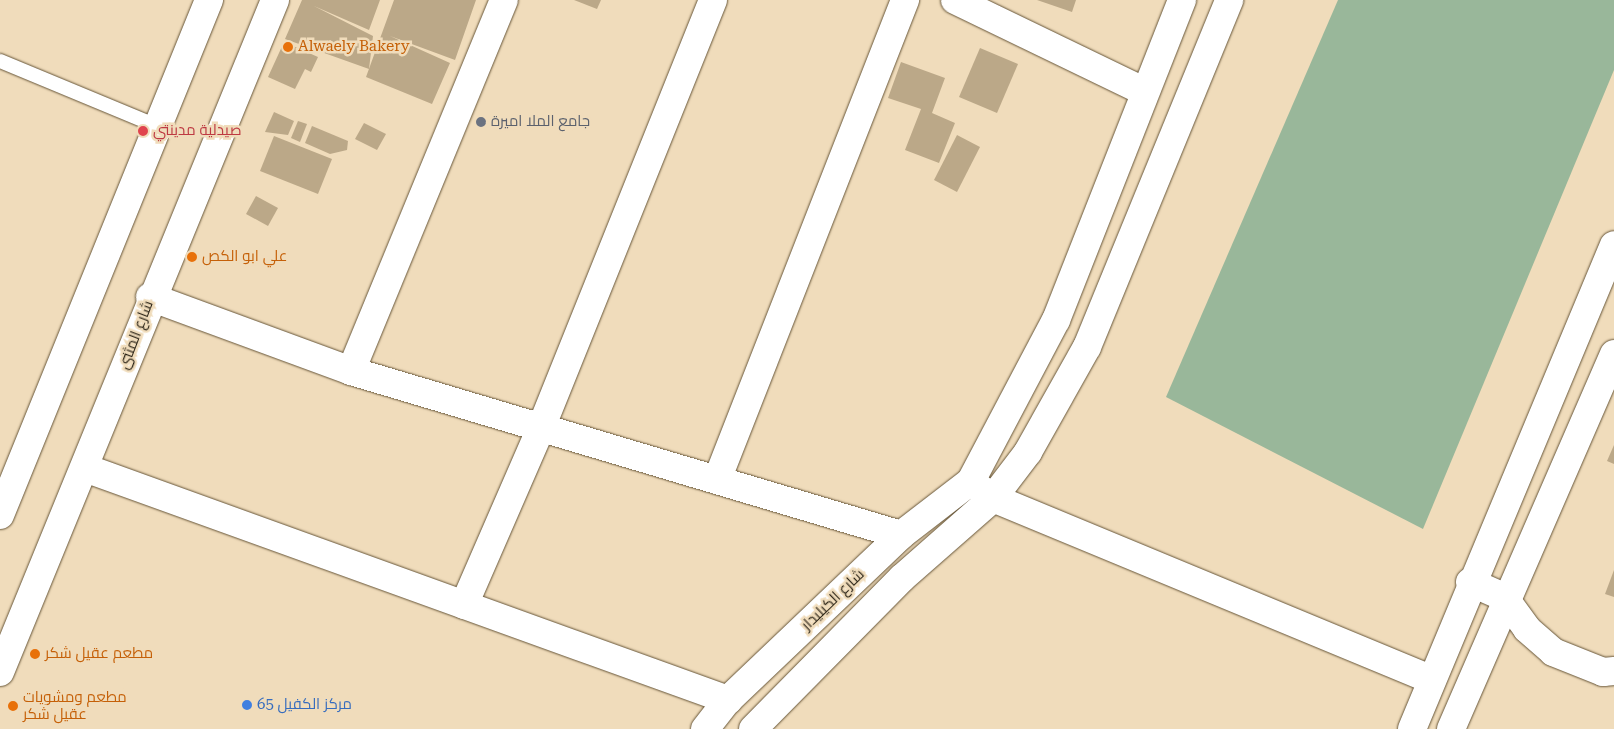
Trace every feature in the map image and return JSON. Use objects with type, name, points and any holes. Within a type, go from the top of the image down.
[{"type":"street","points":[[0,515],[5,488],[158,126],[209,0]]},
{"type":"street","name":"شارع المثنى","points":[[0,672],[85,468],[150,297],[275,0]]},
{"type":"street","points":[[351,371],[504,0]]},
{"type":"street","points":[[464,604],[541,428],[713,0]]},
{"type":"street","points":[[718,480],[905,0]]},
{"type":"street","points":[[955,0],[1145,92]]},
{"type":"street","points":[[1182,0],[1056,320],[971,481],[994,498],[1432,680]]},
{"type":"street","points":[[753,729],[940,542],[994,498],[1028,452],[1087,347],[1229,0]]},
{"type":"street","points":[[1412,729],[1470,582],[1614,245]]},
{"type":"street","points":[[150,297],[351,371],[901,535]]},
{"type":"street","points":[[1451,729],[1614,354]]},
{"type":"street","points":[[85,468],[728,700]]},
{"type":"street","name":"شارع الكيليدار","points":[[705,729],[728,700],[901,535],[971,481]]},
{"type":"street","points":[[1470,582],[1492,589],[1553,652],[1603,672],[1614,671]]},
{"type":"lane","points":[[0,61],[158,126]]},
{"type":"green space","points":[[1338,0],[1614,0],[1614,70],[1423,529],[1166,397]]},
{"type":"building","points":[[302,0],[380,0],[369,30],[314,6],[373,36],[369,69],[285,39]]},
{"type":"building","points":[[394,0],[476,0],[455,60],[390,36],[450,63],[432,104],[366,77]]},
{"type":"building","points":[[574,0],[601,0],[597,9]]},
{"type":"building","points":[[1037,0],[1076,0],[1072,12]]},
{"type":"building","points":[[284,42],[318,57],[311,72],[305,69],[295,89],[268,77]]},
{"type":"building","points":[[980,48],[1018,64],[997,113],[959,97]]},
{"type":"building","points":[[901,62],[945,78],[932,113],[955,123],[939,163],[905,150],[921,109],[888,98]]},
{"type":"building","points":[[274,112],[294,121],[288,135],[265,132]]},
{"type":"building","points":[[298,121],[307,124],[300,142],[291,138]]},
{"type":"building","points":[[364,123],[386,134],[377,150],[355,139]]},
{"type":"building","points":[[312,126],[348,141],[347,150],[330,154],[305,143]]},
{"type":"building","points":[[957,135],[980,147],[957,192],[934,180]]},
{"type":"building","points":[[274,136],[332,159],[318,194],[260,171]]},
{"type":"building","points":[[256,196],[278,208],[268,226],[246,214]]},
{"type":"building","points":[[1614,445],[1614,464],[1607,461]]},
{"type":"building","points":[[1614,570],[1614,597],[1605,594]]},
{"type":"place","name":"Alwaely Bakery","points":[[288,47]]},
{"type":"place","name":"جامع الملا اميرة","points":[[481,122]]},
{"type":"place","name":"صيدلية مدينتي","points":[[143,131]]},
{"type":"place","name":"علي ابو الكص","points":[[192,257]]},
{"type":"place","name":"مطعم عقيل شكر","points":[[35,654]]},
{"type":"place","name":"مركز الكفيل 65","points":[[247,705]]},
{"type":"place","name":"مطعم ومشويات عقيل شكر","points":[[13,706]]}]
